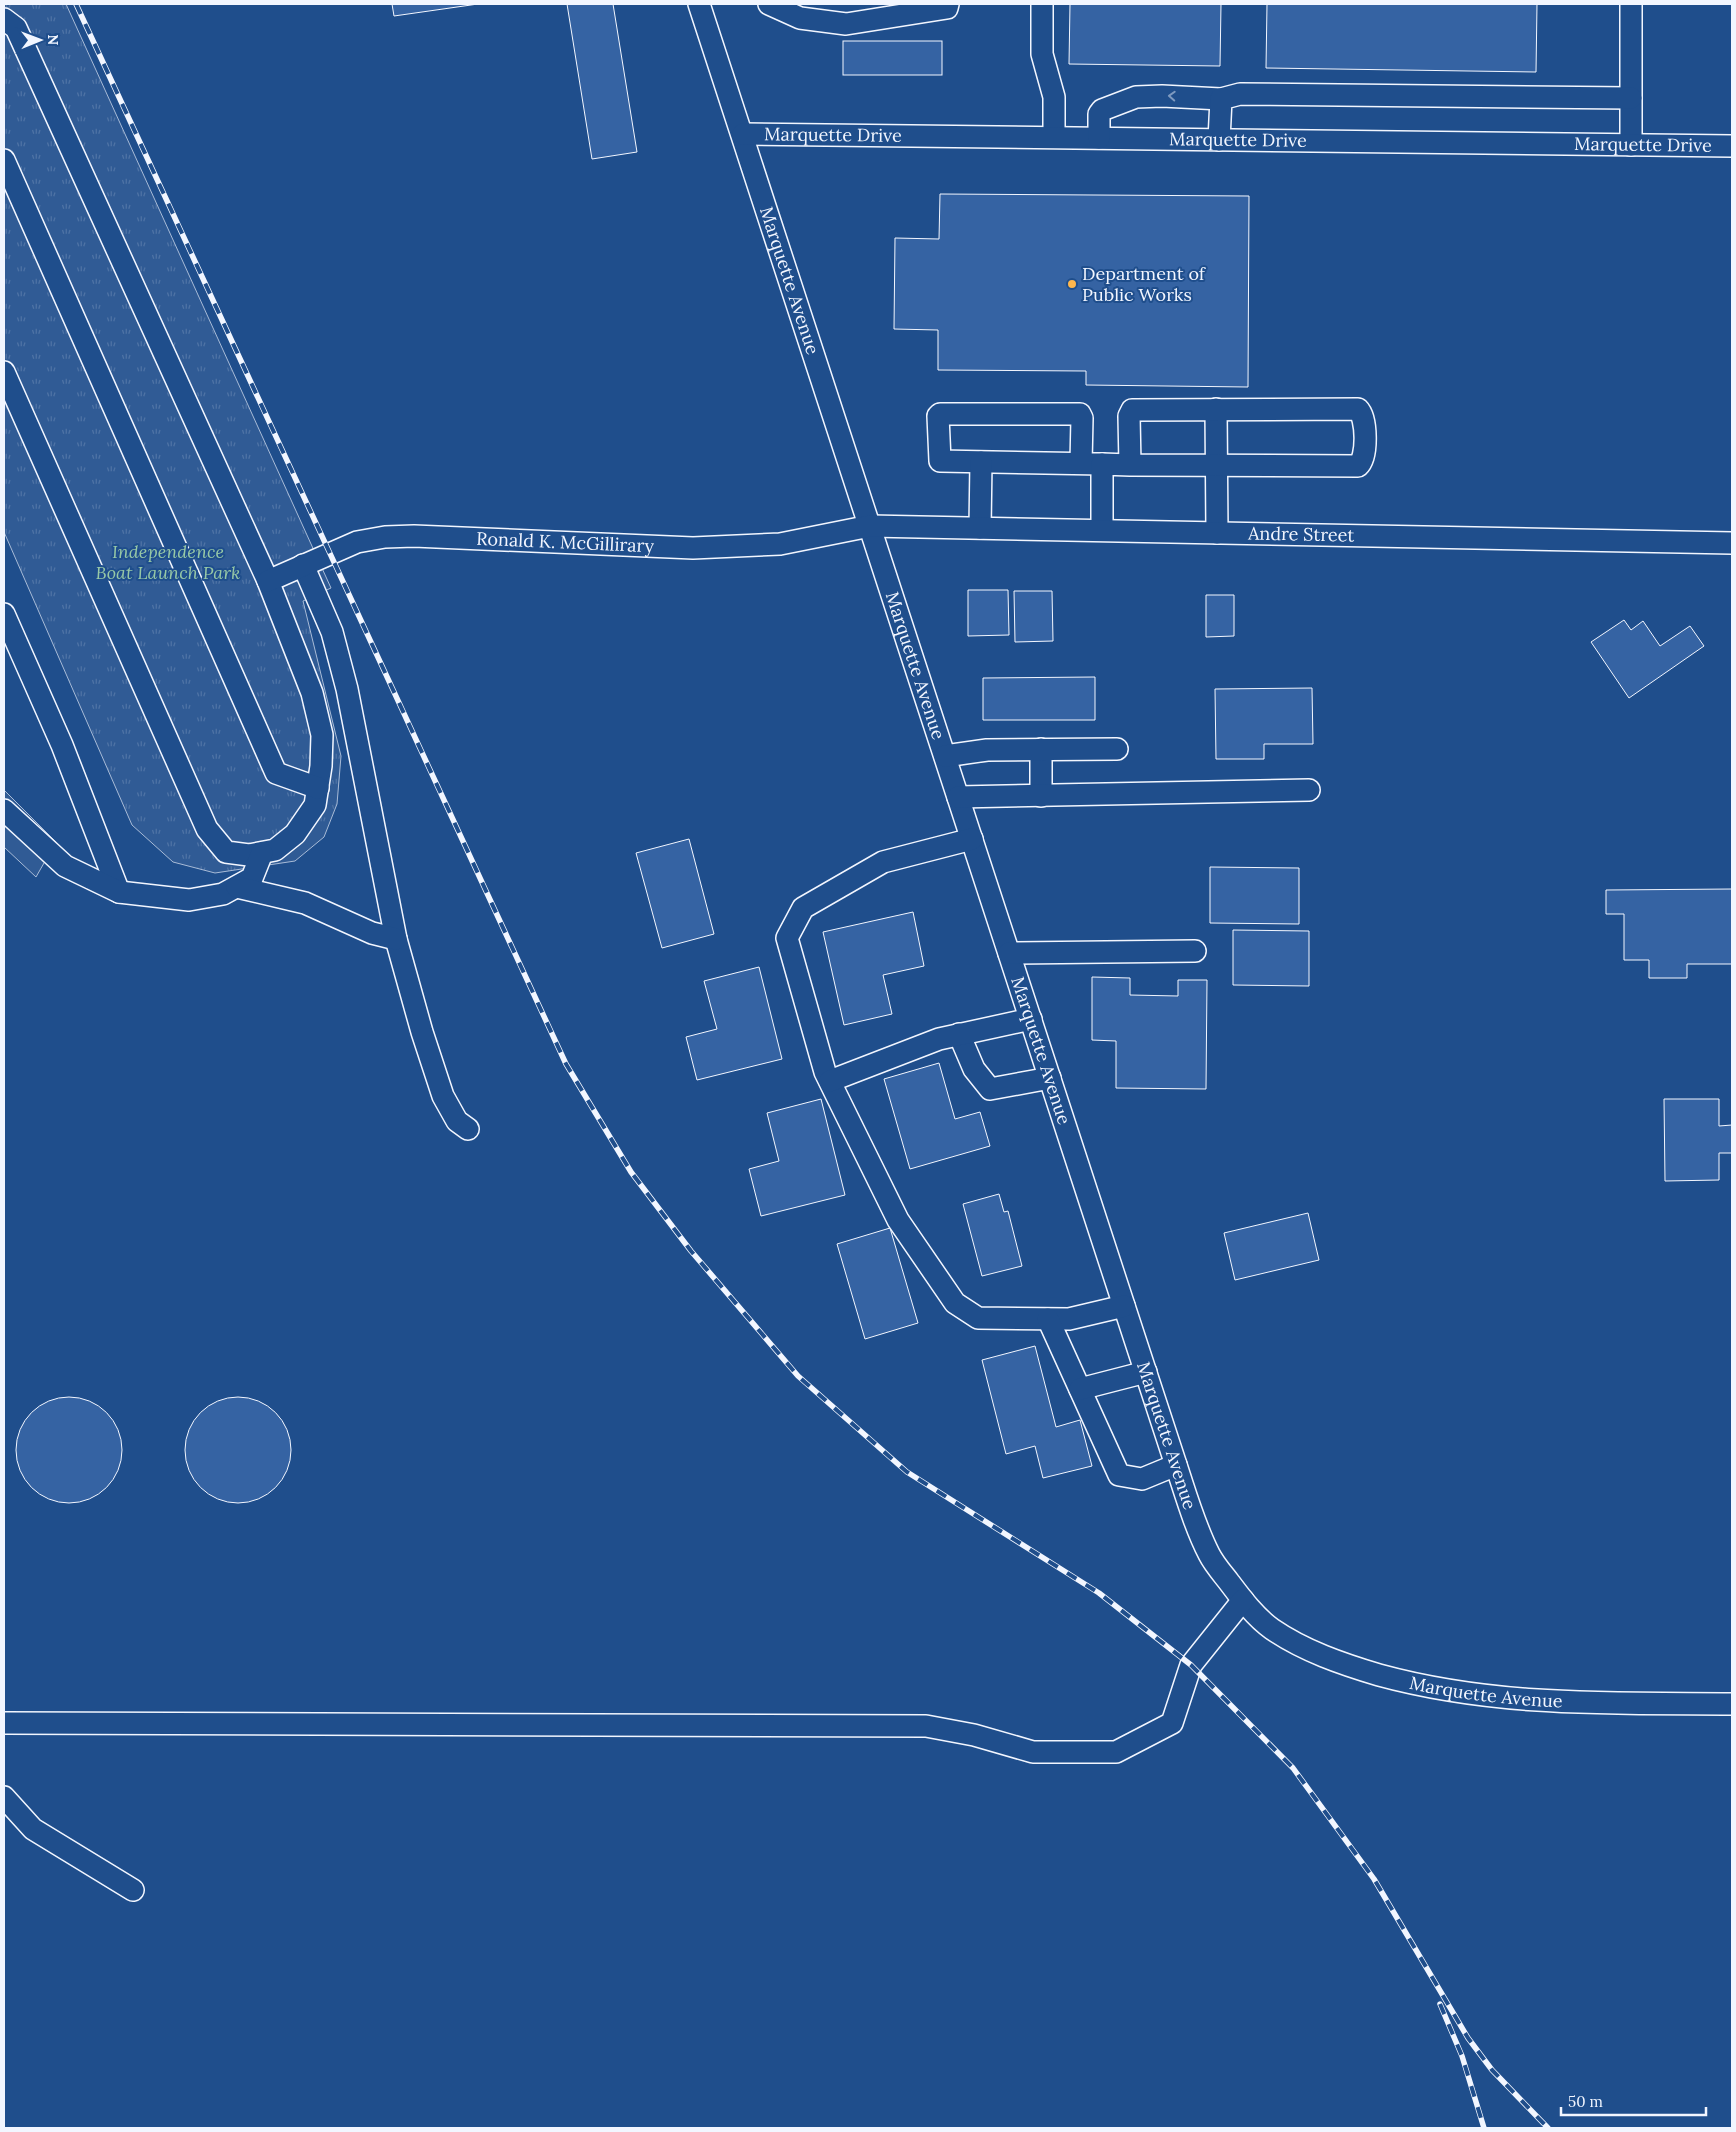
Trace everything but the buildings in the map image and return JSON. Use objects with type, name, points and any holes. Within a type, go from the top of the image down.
[{"type":"street","name":"Marquette Avenue","points":[[699,4],[1176,1465],[1209,1555],[1243,1600],[1271,1628],[1308,1650],[1346,1666],[1404,1682],[1470,1694],[1552,1703],[1732,1704]]},
{"type":"street","points":[[769,4],[800,18],[846,24],[947,8],[948,4]]},
{"type":"street","points":[[1042,4],[1042,54],[1054,97],[1054,137]]},
{"type":"street","points":[[1631,4],[1631,145]]},
{"type":"street","points":[[4,20],[16,28],[268,581],[312,693],[322,735],[321,766],[315,805],[295,834],[275,850],[249,855],[226,852],[207,830],[4,372]]},
{"type":"street","points":[[1099,138],[1099,114],[1102,110],[1136,97],[1162,96],[1220,99],[1240,94],[1631,98]]},
{"type":"street","points":[[1219,140],[1220,99]]},
{"type":"street","name":"Marquette Drive","points":[[743,134],[1732,146]]},
{"type":"street","points":[[4,160],[276,773],[318,788]]},
{"type":"street","points":[[1081,463],[1082,418],[1080,414],[940,414],[938,416],[940,461],[1130,465],[1358,466],[1364,458],[1365,418],[1358,409],[1132,410],[1130,416],[1130,465]]},
{"type":"street","points":[[1216,410],[1218,533]]},
{"type":"street","points":[[980,528],[981,462]]},
{"type":"street","points":[[1102,464],[1102,530]]},
{"type":"street","name":"Ronald K. McGillirary","points":[[268,581],[357,542],[386,538],[414,536],[693,548],[780,544],[870,526]]},
{"type":"street","name":"Andre Street","points":[[870,526],[1732,543]]},
{"type":"street","points":[[302,565],[332,632],[347,689],[396,940],[422,1032],[443,1096],[457,1121],[468,1129]]},
{"type":"street","points":[[4,614],[62,745],[119,892]]},
{"type":"street","points":[[1041,749],[1041,796]]},
{"type":"street","points":[[945,756],[987,750],[1117,749]]},
{"type":"street","points":[[958,797],[1309,790]]},
{"type":"street","points":[[4,810],[65,866],[119,892],[189,900],[223,894],[252,878],[262,852]]},
{"type":"street","points":[[972,839],[883,862],[803,908],[787,938],[826,1072],[898,1220],[955,1304],[978,1318],[1048,1319],[1070,1319],[1124,1306]]},
{"type":"street","points":[[237,886],[305,903],[372,933],[396,940]]},
{"type":"street","points":[[1009,953],[1195,951]]},
{"type":"street","points":[[830,1081],[939,1039],[1030,1019]]},
{"type":"street","points":[[959,1034],[974,1070],[990,1089],[1050,1078]]},
{"type":"street","points":[[1048,1319],[1119,1475],[1142,1479],[1176,1465]]},
{"type":"street","points":[[1080,1389],[1146,1372]]},
{"type":"street","points":[[4,1723],[926,1726],[974,1735],[1033,1752],[1116,1752],[1172,1723],[1191,1665],[1243,1600]]},
{"type":"street","points":[[4,1797],[33,1829],[133,1890]]},
{"type":"shaded area","points":[[4,790],[56,842],[36,877],[4,847]]},
{"type":"green space","name":"Independence Boat Launch Park","points":[[4,4],[66,4],[331,588],[303,601],[341,756],[337,804],[324,837],[295,861],[215,873],[173,862],[132,825],[4,532]]},
{"type":"railway","points":[[76,4],[566,1064],[631,1172],[691,1251],[798,1376],[907,1472],[1099,1593],[1191,1665],[1293,1768],[1374,1879],[1468,2038],[1492,2070],[1548,2128]]},
{"type":"railway","points":[[1440,2004],[1462,2056],[1484,2128]]},
{"type":"place","name":"Department of Public Works","points":[[1072,284]]}]
